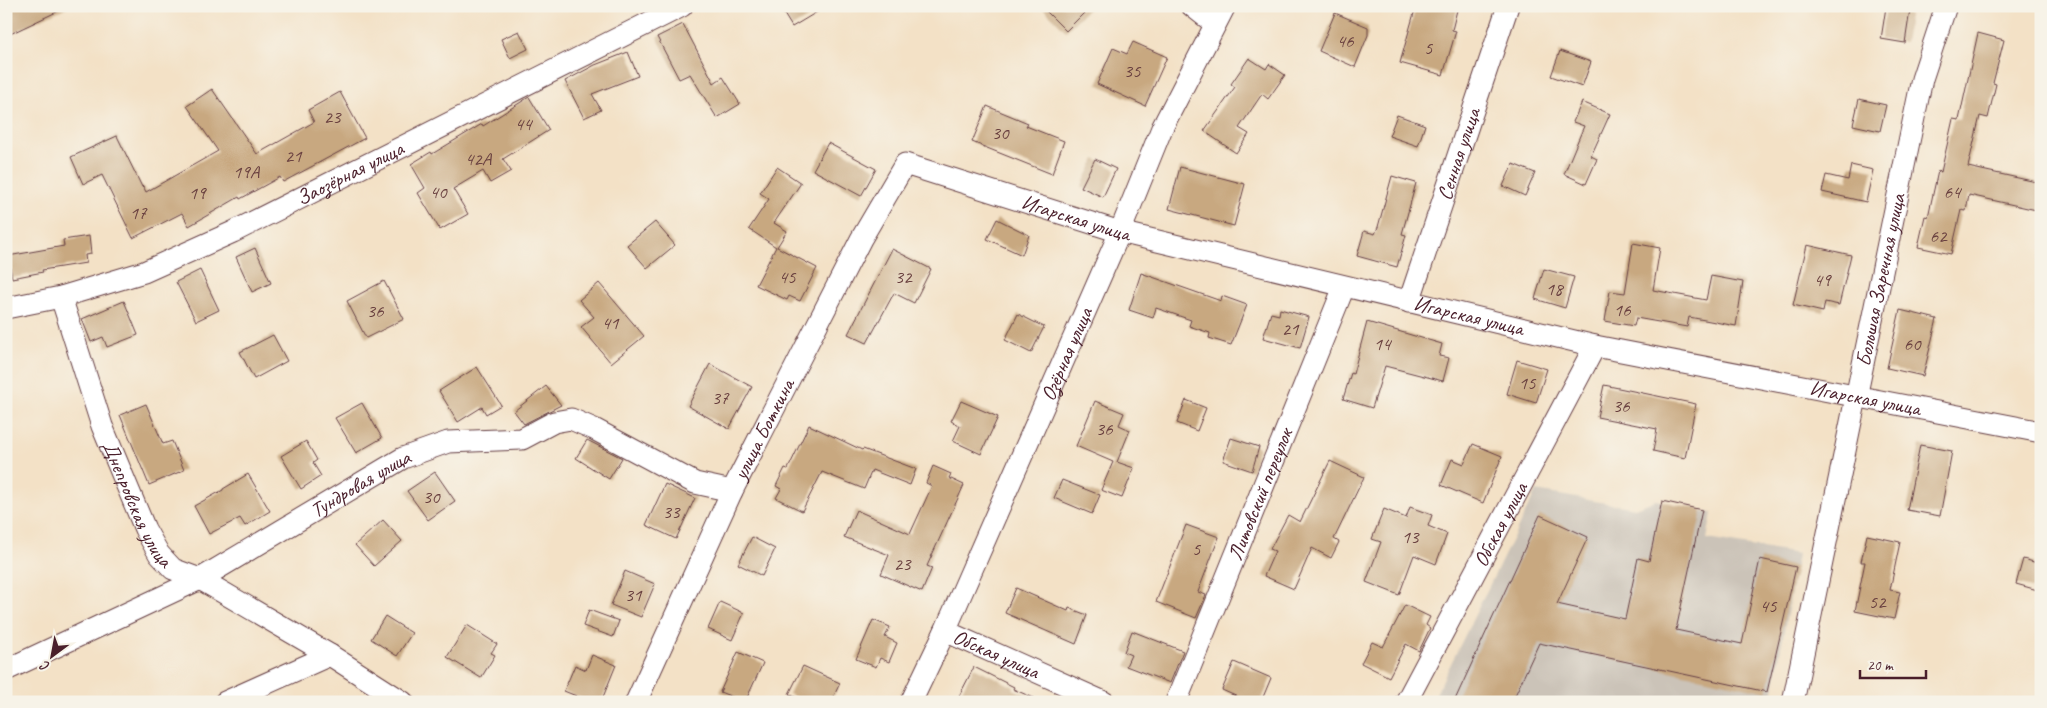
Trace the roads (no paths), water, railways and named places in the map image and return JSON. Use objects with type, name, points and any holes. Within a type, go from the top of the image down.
[{"type":"street","name":"Заозёрная улица","points":[[6,308],[61,297],[144,272],[233,232],[682,6]]},
{"type":"street","points":[[1192,6],[1220,15]]},
{"type":"street","name":"Сенная улица","points":[[1409,302],[1508,6]]},
{"type":"street","name":"Большая Заречная улица","points":[[1793,702],[1922,79],[1946,6]]},
{"type":"street","name":"Озёрная улица","points":[[911,702],[945,631],[1120,232],[1162,128],[1220,15]]},
{"type":"street","name":"Игарская улица","points":[[905,164],[1120,232],[1594,346],[2041,432]]},
{"type":"street","name":"улица Боткина","points":[[636,702],[732,491],[862,239],[905,164]]},
{"type":"street","name":"Литовский переулок","points":[[1176,702],[1344,287]]},
{"type":"street","name":"Днепровская улица","points":[[61,297],[102,426],[145,529],[159,554],[173,569],[200,579],[330,655],[403,702]]},
{"type":"street","name":"Обская улица","points":[[1406,702],[1594,346]]},
{"type":"street","name":"Тундровая улица","points":[[6,670],[200,579],[403,458],[448,442],[522,439],[554,422],[571,419],[594,429],[695,483],[732,491]]},
{"type":"street","name":"Обская улица","points":[[945,631],[1104,702]]},
{"type":"street","points":[[225,702],[330,655]]}]
